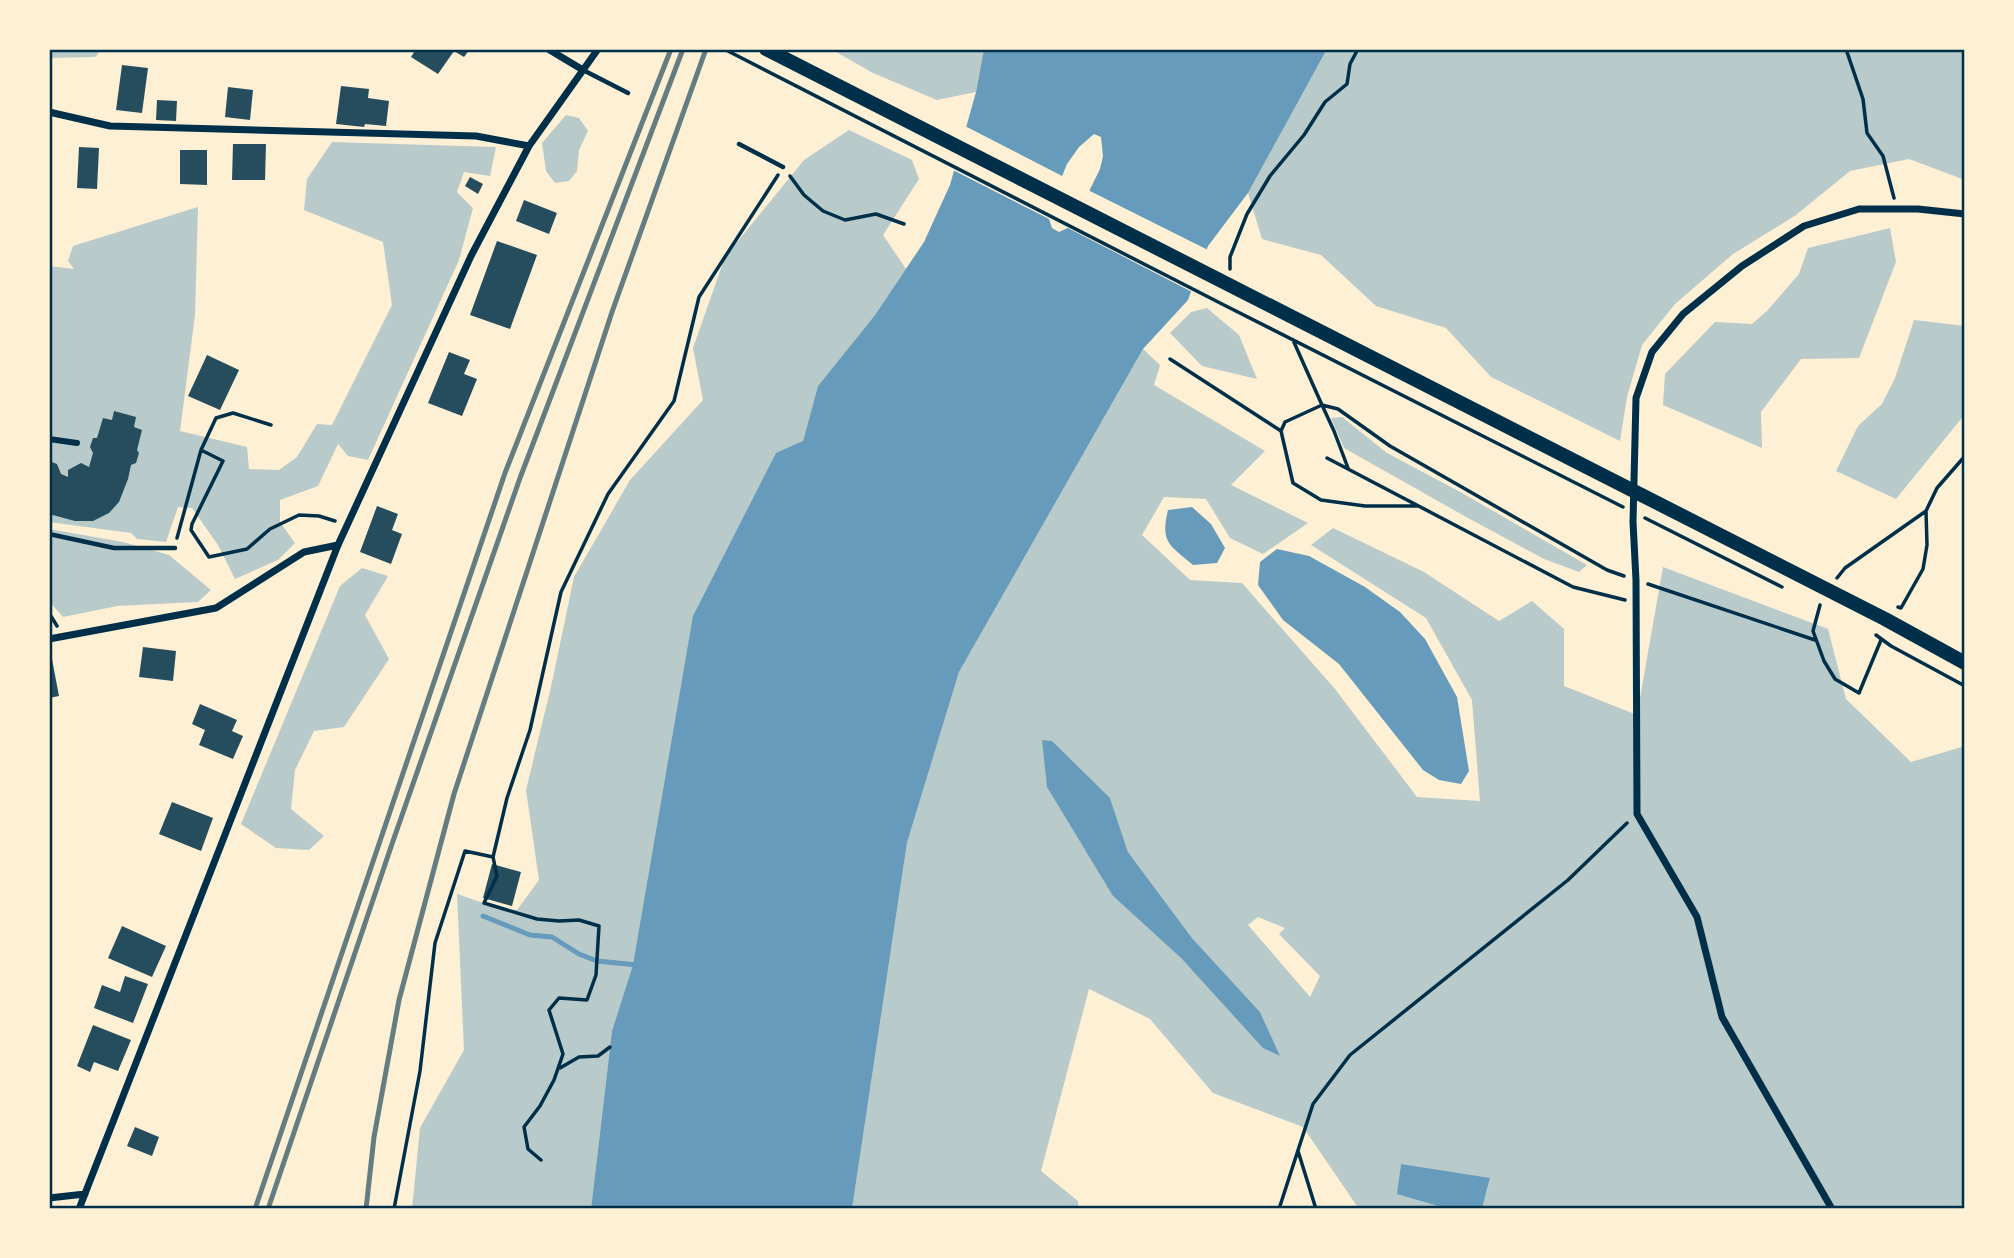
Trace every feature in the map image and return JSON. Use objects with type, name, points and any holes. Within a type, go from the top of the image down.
[{"type":"main road","points":[[766,49],[1885,619],[1965,663]]},
{"type":"street","points":[[548,49],[583,70]]},
{"type":"street","points":[[79,1209],[338,545],[471,256],[529,146],[598,49]]},
{"type":"street","points":[[49,112],[110,126],[476,136],[529,146]]},
{"type":"street","points":[[1832,1209],[1722,1017],[1697,917],[1637,814],[1637,603],[1633,522],[1636,398],[1652,352],[1682,314],[1742,266],[1804,226],[1859,209],[1917,209],[1965,214]]},
{"type":"street","points":[[49,439],[77,443]]},
{"type":"street","points":[[49,639],[216,608],[304,552],[338,545]]},
{"type":"street","points":[[49,1198],[85,1194]]},
{"type":"lane","points":[[583,70],[628,93]]},
{"type":"lane","points":[[739,144],[783,167]]},
{"type":"lane","points":[[49,534],[114,548],[175,548]]},
{"type":"path","points":[[724,49],[1631,511]]},
{"type":"path","points":[[1230,278],[1230,257],[1247,214],[1270,176],[1304,135],[1325,102],[1347,85],[1350,64],[1359,49]]},
{"type":"path","points":[[1846,49],[1863,99],[1867,133],[1883,156],[1898,210]]},
{"type":"path","points":[[541,1160],[528,1149],[524,1127],[540,1106],[563,1054],[549,1010],[559,998],[587,1000],[596,975],[599,926],[579,920],[537,919],[484,903],[497,876],[493,857],[508,798],[530,730],[561,592],[608,494],[674,401],[699,297],[783,167],[804,195],[823,211],[845,220],[876,214],[904,224]]},
{"type":"path","points":[[1286,328],[1334,431],[1348,469]]},
{"type":"path","points":[[1170,359],[1281,431]]},
{"type":"path","points":[[1418,506],[1365,506],[1321,500],[1293,483],[1281,431],[1285,422],[1322,405],[1338,409],[1390,446],[1607,570],[1815,640]]},
{"type":"path","points":[[175,548],[201,450],[216,418],[233,413],[271,425]]},
{"type":"path","points":[[201,450],[223,461],[191,524],[191,530],[209,557],[247,549],[270,529],[299,515],[319,516],[348,525]]},
{"type":"path","points":[[1901,608],[1923,569],[1927,545],[1926,511],[1937,488],[1965,456]]},
{"type":"path","points":[[1327,458],[1573,587],[1637,603]]},
{"type":"path","points":[[1865,556],[1926,511]]},
{"type":"path","points":[[1643,517],[1791,592]]},
{"type":"path","points":[[1816,604],[1828,610]]},
{"type":"path","points":[[1865,629],[1965,686]]},
{"type":"path","points":[[1813,631],[1824,661],[1835,679],[1859,693],[1881,640]]},
{"type":"path","points":[[1279,1209],[1313,1104],[1350,1055],[1568,880],[1637,814]]},
{"type":"path","points":[[394,1209],[420,1071],[435,943],[465,851],[493,857]]},
{"type":"path","points":[[558,1069],[579,1057],[598,1056],[610,1046]]},
{"type":"path","points":[[1298,1151],[1316,1209]]},
{"type":"shaded area","points":[[49,49],[102,49],[95,57],[49,58]]},
{"type":"shaded area","points":[[831,49],[984,49],[976,92],[937,100],[873,73]]},
{"type":"shaded area","points":[[1327,49],[1965,49],[1965,180],[1909,159],[1850,171],[1796,215],[1733,254],[1675,304],[1642,345],[1627,397],[1620,441],[1491,377],[1446,328],[1376,306],[1321,255],[1262,239],[1248,193]]},
{"type":"shaded area","points":[[566,115],[579,118],[588,131],[579,150],[577,171],[569,181],[555,183],[546,171],[542,143]]},
{"type":"shaded area","points":[[849,130],[912,160],[919,179],[883,235],[906,269],[875,315],[818,386],[803,441],[612,1031],[591,1209],[412,1209],[420,1128],[464,1050],[457,894],[498,908],[517,910],[539,880],[526,790],[574,577],[630,480],[703,400],[693,348],[725,257],[804,160]]},
{"type":"shaded area","points":[[332,142],[496,147],[490,176],[464,172],[457,192],[473,208],[459,260],[368,460],[348,456],[338,444],[318,486],[280,500],[280,522],[295,543],[278,560],[235,579],[218,545],[192,508],[178,507],[166,542],[137,539],[131,533],[49,522],[49,266],[74,269],[68,261],[73,246],[198,207],[195,315],[180,431],[247,447],[249,469],[279,470],[297,457],[317,424],[332,425],[392,305],[383,242],[304,210],[307,179]]},
{"type":"shaded area","points":[[1890,228],[1896,262],[1859,358],[1801,359],[1761,412],[1762,448],[1663,405],[1665,374],[1715,322],[1752,324],[1767,311],[1799,274],[1808,248]]},
{"type":"shaded area","points":[[1207,308],[1239,335],[1257,379],[1202,366],[1170,333],[1191,312]]},
{"type":"shaded area","points":[[1914,320],[1965,326],[1965,414],[1896,499],[1836,471],[1858,426],[1882,404],[1895,378]]},
{"type":"shaded area","points":[[1143,349],[1160,365],[1154,385],[1265,451],[1231,485],[1308,523],[1263,554],[1230,538],[1206,499],[1164,497],[1142,535],[1190,580],[1242,583],[1335,689],[1417,797],[1480,801],[1472,700],[1426,618],[1311,545],[1333,528],[1424,572],[1499,621],[1532,601],[1564,629],[1564,686],[1637,715],[1663,567],[1828,629],[1846,699],[1911,762],[1965,746],[1965,1209],[1482,1209],[1490,1179],[1401,1164],[1398,1194],[1448,1209],[1359,1209],[1303,1127],[1213,1093],[1150,1019],[1089,989],[1041,1171],[1078,1201],[1078,1209],[852,1209],[907,843],[959,672]],"holes":[[[1110,798],[1128,852],[1192,938],[1260,1012],[1279,1055],[1182,959],[1113,896]],[[1258,917],[1285,928],[1279,934],[1320,976],[1310,997],[1248,925]]]},
{"type":"shaded area","points":[[1342,417],[1387,453],[1587,565],[1579,572],[1544,559],[1344,448],[1331,418]]},
{"type":"shaded area","points":[[49,529],[123,542],[169,555],[211,590],[198,602],[117,606],[63,617],[49,601]]},
{"type":"shaded area","points":[[362,568],[388,576],[365,615],[389,659],[344,727],[314,731],[295,770],[291,809],[324,836],[309,850],[276,848],[241,824],[340,586]]},
{"type":"water","points":[[984,49],[1327,49],[1248,193],[1208,246],[1188,300],[1143,349],[959,672],[907,843],[852,1209],[591,1209],[612,1031],[633,965],[693,616],[776,453],[803,441],[818,386],[875,315],[924,242],[950,185],[976,92]],"holes":[[[1094,134],[1101,137],[1103,156],[1100,169],[1072,226],[1059,232],[1052,228],[1047,213],[1067,164],[1079,147]]]},
{"type":"water","points":[[1192,507],[1211,524],[1225,548],[1217,563],[1193,565],[1173,548],[1166,537],[1168,510]]},
{"type":"water","points":[[1277,549],[1309,556],[1365,587],[1400,612],[1425,639],[1457,697],[1469,771],[1461,784],[1439,780],[1423,770],[1339,664],[1283,620],[1258,585],[1260,562]]},
{"type":"water","points":[[1042,740],[1052,741],[1110,798],[1128,852],[1192,938],[1260,1012],[1280,1056],[1263,1048],[1182,959],[1113,896],[1047,787]]},
{"type":"water","points":[[1401,1164],[1490,1178],[1482,1209],[1448,1209],[1397,1194]]},
{"type":"pier","points":[[963,125],[1066,178],[1051,214],[1053,221],[951,169]]},
{"type":"pier","points":[[1086,189],[1210,251],[1194,293],[1064,226],[1069,224]]},
{"type":"building","points":[[416,49],[470,49],[464,57],[454,51],[438,74],[411,57]]},
{"type":"building","points":[[122,65],[148,68],[142,113],[116,110]]},
{"type":"building","points":[[341,86],[369,89],[368,98],[389,101],[386,126],[336,124]]},
{"type":"building","points":[[228,87],[253,90],[250,120],[225,117]]},
{"type":"building","points":[[157,100],[177,101],[176,121],[156,120]]},
{"type":"building","points":[[233,144],[266,144],[265,180],[232,180]]},
{"type":"building","points":[[79,147],[99,148],[97,189],[77,188]]},
{"type":"building","points":[[180,150],[207,150],[207,185],[180,184]]},
{"type":"building","points":[[470,177],[483,184],[478,194],[465,186]]},
{"type":"building","points":[[524,200],[557,213],[549,234],[516,221]]},
{"type":"building","points":[[497,241],[537,255],[510,329],[470,315]]},
{"type":"building","points":[[449,352],[470,360],[464,374],[477,379],[462,416],[428,403]]},
{"type":"building","points":[[207,355],[239,370],[220,410],[188,396]]},
{"type":"building","points":[[114,411],[136,417],[134,427],[142,430],[136,463],[131,465],[119,502],[109,513],[93,521],[75,521],[49,514],[49,461],[57,464],[61,474],[68,477],[68,470],[81,463],[89,467],[93,438],[97,438],[103,418],[112,420]]},
{"type":"building","points":[[377,506],[398,514],[392,530],[402,534],[391,564],[360,552]]},
{"type":"building","points":[[143,647],[176,651],[173,681],[139,677]]},
{"type":"building","points":[[51,654],[59,696],[49,698],[49,655]]},
{"type":"building","points":[[200,704],[237,720],[232,731],[243,736],[233,759],[199,745],[205,730],[192,724]]},
{"type":"building","points":[[172,802],[213,818],[201,851],[159,834]]},
{"type":"building","points":[[492,864],[521,872],[512,906],[483,898]]},
{"type":"building","points":[[122,926],[166,946],[152,977],[108,958]]},
{"type":"building","points":[[125,976],[148,984],[133,1023],[94,1008],[102,985],[120,992]]},
{"type":"building","points":[[93,1025],[131,1040],[118,1071],[94,1062],[90,1072],[77,1066]]},
{"type":"building","points":[[135,1127],[159,1137],[152,1156],[127,1146]]},
{"type":"waterway","points":[[483,916],[530,935],[552,937],[579,954],[597,961],[637,965]]},
{"type":"railway","points":[[255,1209],[505,473],[671,49]]},
{"type":"railway","points":[[268,1209],[520,478],[683,49]]},
{"type":"railway","points":[[366,1209],[374,1137],[399,1000],[454,794],[612,312],[706,49]]}]
